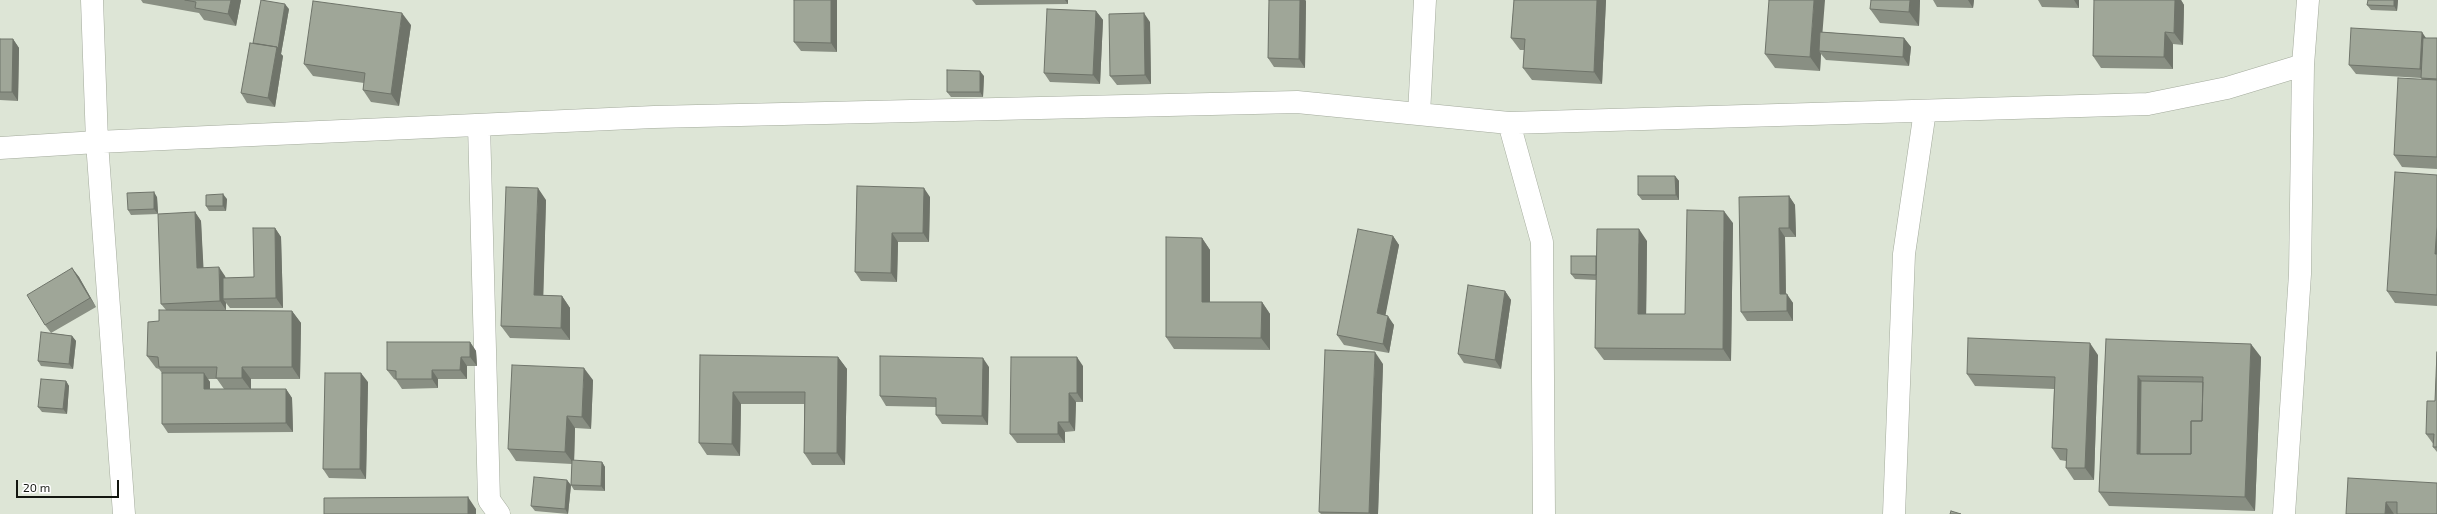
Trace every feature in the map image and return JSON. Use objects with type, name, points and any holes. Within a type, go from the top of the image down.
[{"type":"street","points":[[92,0],[97,142],[124,514]]},
{"type":"street","points":[[1419,114],[1425,0]]},
{"type":"street","points":[[2284,514],[2300,274],[2303,65],[2308,0]]},
{"type":"street","points":[[0,148],[97,142],[654,117],[1297,102],[1509,123],[2148,104],[2226,88],[2303,65]]},
{"type":"street","points":[[1894,514],[1904,254],[1925,111]]},
{"type":"street","points":[[1509,123],[1542,242],[1544,514]]},
{"type":"street","points":[[480,125],[489,500],[499,514]]},
{"type":"building","points":[[185,0],[231,0],[228,14],[195,8],[196,2]]},
{"type":"building","points":[[261,0],[285,4],[278,49],[277,47],[253,43]]},
{"type":"building","points":[[794,0],[831,0],[831,43],[794,42]]},
{"type":"building","points":[[1269,0],[1300,0],[1299,59],[1268,58]]},
{"type":"building","points":[[1514,0],[1597,0],[1594,72],[1523,68],[1525,39],[1511,38]]},
{"type":"building","points":[[1769,0],[1814,0],[1810,57],[1765,54]]},
{"type":"building","points":[[1871,0],[1910,0],[1909,12],[1870,9]]},
{"type":"building","points":[[2094,0],[2175,0],[2174,33],[2165,32],[2164,57],[2093,56]]},
{"type":"building","points":[[2368,0],[2394,0],[2394,6],[2367,5]]},
{"type":"building","points":[[313,1],[402,13],[391,94],[363,90],[365,73],[304,64]]},
{"type":"building","points":[[1047,9],[1096,11],[1093,75],[1044,73]]},
{"type":"building","points":[[1144,13],[1145,75],[1110,76],[1109,14]]},
{"type":"building","points":[[2351,28],[2422,32],[2420,69],[2349,65]]},
{"type":"building","points":[[1820,32],[1904,38],[1903,57],[1819,51]]},
{"type":"building","points":[[2423,38],[2437,38],[2437,79],[2421,78]]},
{"type":"building","points":[[0,39],[13,39],[12,92],[0,92]]},
{"type":"building","points":[[250,43],[277,47],[268,98],[241,93]]},
{"type":"building","points":[[947,70],[980,71],[980,92],[947,92]]},
{"type":"building","points":[[2398,78],[2437,80],[2437,157],[2394,155]]},
{"type":"building","points":[[2395,172],[2437,175],[2437,227],[2435,254],[2437,254],[2437,295],[2387,291]]},
{"type":"building","points":[[1638,176],[1675,176],[1676,195],[1638,195]]},
{"type":"building","points":[[857,186],[924,188],[923,233],[892,233],[891,273],[855,272]]},
{"type":"building","points":[[506,187],[538,188],[534,295],[562,296],[561,328],[501,326]]},
{"type":"building","points":[[154,192],[154,209],[128,210],[127,193]]},
{"type":"building","points":[[223,194],[223,206],[206,206],[206,195]]},
{"type":"building","points":[[1789,196],[1789,228],[1779,228],[1780,294],[1787,294],[1787,311],[1741,312],[1739,197]]},
{"type":"building","points":[[1687,210],[1724,211],[1723,349],[1595,348],[1597,229],[1639,229],[1638,314],[1685,314]]},
{"type":"building","points":[[195,212],[197,268],[219,267],[220,301],[161,304],[158,214]]},
{"type":"building","points":[[253,228],[275,228],[276,298],[223,299],[223,278],[254,277]]},
{"type":"building","points":[[1358,229],[1393,236],[1377,313],[1388,316],[1383,344],[1337,335]]},
{"type":"building","points":[[1166,237],[1202,238],[1202,302],[1262,302],[1261,338],[1166,337]]},
{"type":"building","points":[[1571,256],[1596,256],[1596,275],[1571,274]]},
{"type":"building","points":[[72,268],[90,298],[45,325],[27,295]]},
{"type":"building","points":[[1468,285],[1505,291],[1495,360],[1458,354]]},
{"type":"building","points":[[159,310],[292,311],[292,367],[242,367],[242,378],[216,378],[217,367],[159,367],[158,357],[147,356],[148,322],[159,321]]},
{"type":"building","points":[[41,332],[72,336],[69,364],[38,361]]},
{"type":"building","points":[[1968,338],[2090,343],[2085,468],[2066,468],[2067,449],[2052,448],[2055,377],[1967,374]]},
{"type":"building","points":[[2106,339],[2251,344],[2245,497],[2099,492]],"holes":[[[2138,376],[2203,377],[2202,421],[2191,421],[2191,454],[2137,454]]]},
{"type":"building","points":[[387,342],[470,342],[470,357],[461,357],[460,370],[432,370],[432,379],[396,379],[396,371],[387,370]]},
{"type":"building","points":[[1325,350],[1375,352],[1369,513],[1319,512]]},
{"type":"building","points":[[2437,352],[2437,447],[2433,447],[2434,434],[2426,434],[2427,401],[2435,401]]},
{"type":"building","points":[[700,355],[838,357],[837,453],[804,453],[805,392],[733,392],[732,444],[699,443]]},
{"type":"building","points":[[880,356],[983,358],[982,416],[936,415],[936,398],[880,396]]},
{"type":"building","points":[[1011,357],[1077,357],[1077,393],[1069,393],[1069,422],[1058,422],[1058,434],[1010,434]]},
{"type":"building","points":[[512,365],[584,368],[582,417],[567,416],[565,452],[508,449]]},
{"type":"building","points":[[162,373],[204,373],[204,389],[286,389],[286,423],[162,424]]},
{"type":"building","points":[[325,373],[361,373],[360,469],[323,469]]},
{"type":"building","points":[[41,379],[66,381],[63,409],[38,407]]},
{"type":"building","points":[[2141,381],[2203,382],[2202,421],[2191,421],[2191,454],[2140,454]]},
{"type":"building","points":[[572,460],[602,462],[601,486],[571,485]]},
{"type":"building","points":[[534,477],[567,480],[565,509],[531,506]]},
{"type":"building","points":[[2348,478],[2437,483],[2437,514],[2397,514],[2397,502],[2386,502],[2385,514],[2346,514]]},
{"type":"building","points":[[468,497],[468,514],[324,514],[324,498]]},
{"type":"building","points":[[1951,511],[1961,514],[1950,514]]}]
